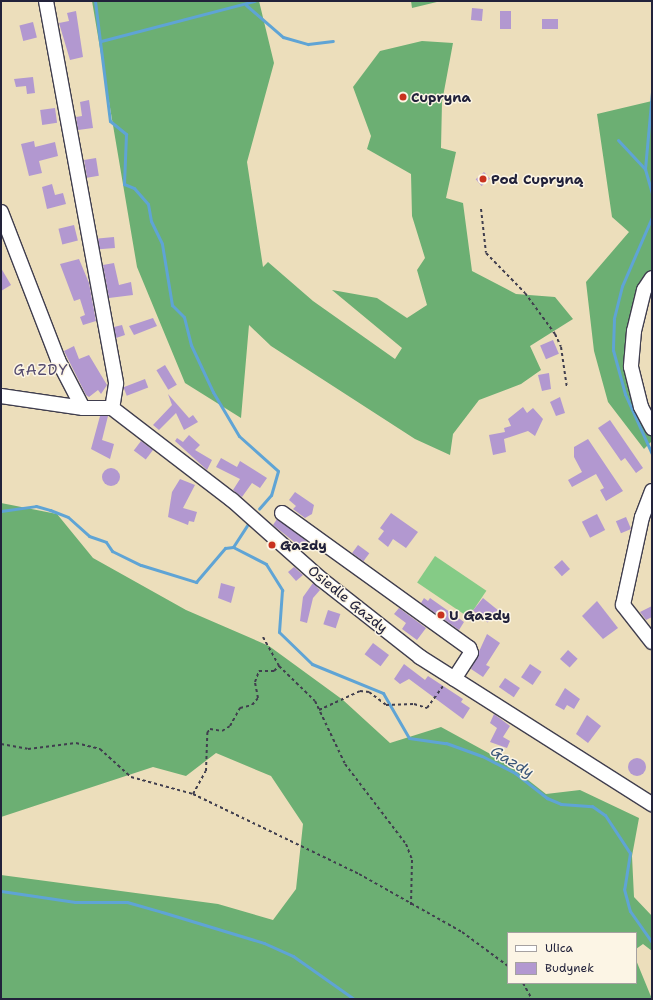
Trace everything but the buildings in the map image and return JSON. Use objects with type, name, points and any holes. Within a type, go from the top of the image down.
[{"type":"street","points":[[1,396],[83,408],[112,408],[116,384],[46,1]]},
{"type":"street","points":[[1,212],[58,360],[83,408]]},
{"type":"street","points":[[652,278],[644,290],[634,331],[631,367],[640,407],[652,428]]},
{"type":"street","name":"Osiedle Gazdy","points":[[112,408],[232,500],[321,580],[420,658],[652,804]]},
{"type":"street","points":[[652,491],[642,517],[623,605],[652,642]]},
{"type":"street","points":[[282,513],[469,648],[471,653],[454,679]]},
{"type":"path","points":[[481,209],[486,253],[525,293],[555,334],[561,347],[568,388]]},
{"type":"path","points":[[263,637],[279,666],[305,689],[319,710],[345,764],[406,844],[412,860],[411,905]]},
{"type":"path","points":[[193,794],[206,771],[207,733],[210,729],[222,731],[230,726],[240,708],[252,705],[258,698],[255,682],[259,671],[274,671],[279,666]]},
{"type":"path","points":[[319,710],[360,691],[369,692],[386,705],[394,704],[427,708],[444,685],[454,679]]},
{"type":"path","points":[[1,744],[28,749],[59,743],[90,744],[100,749],[131,777],[193,794],[305,846],[462,932],[507,965]]},
{"type":"path","points":[[524,984],[532,999]]},
{"type":"green space","points":[[92,1],[259,1],[274,63],[247,162],[263,267],[268,262],[313,301],[395,359],[402,348],[332,290],[377,298],[407,318],[427,305],[417,270],[425,258],[412,216],[411,174],[367,149],[371,136],[353,87],[380,51],[422,41],[453,43],[442,102],[441,148],[456,152],[446,198],[463,203],[472,271],[516,294],[555,297],[573,319],[530,346],[541,370],[521,384],[479,400],[453,434],[450,455],[415,439],[271,346],[249,325],[241,418],[185,383],[137,267]]},
{"type":"green space","points":[[411,1],[441,1],[412,8]]},
{"type":"green space","points":[[652,101],[652,269],[627,346],[652,428],[652,441],[644,449],[608,402],[594,351],[586,282],[629,232],[612,217],[597,114]]},
{"type":"green space","points":[[1,503],[57,514],[93,558],[186,610],[269,646],[343,700],[390,743],[441,727],[505,762],[546,794],[580,790],[639,818],[632,856],[634,897],[652,916],[652,951],[643,944],[637,948],[637,932],[507,932],[507,984],[637,984],[637,962],[652,999],[1,999],[1,875],[218,904],[273,920],[296,889],[303,824],[271,776],[216,753],[186,776],[153,767],[1,817]]},
{"type":"green space","points":[[435,556],[486,591],[469,617],[417,583]]},
{"type":"waterway","points":[[95,1],[110,121],[126,134],[124,184],[134,188],[148,204],[151,221],[162,244],[172,305],[184,317],[191,345],[213,392],[239,436],[278,471],[271,495],[259,509]]},
{"type":"waterway","points":[[101,41],[255,1]]},
{"type":"waterway","points":[[246,5],[283,37],[308,44],[333,41]]},
{"type":"waterway","points":[[652,92],[645,169],[652,194]]},
{"type":"waterway","points":[[618,140],[645,169]]},
{"type":"waterway","points":[[652,217],[622,286],[614,319],[613,350],[625,394],[652,454]]},
{"type":"waterway","name":"Gazdy","points":[[1,511],[36,506],[50,510],[68,517],[89,536],[106,542],[112,551],[141,565],[196,582],[225,548],[233,547],[266,564],[282,590],[279,632],[312,664],[383,693],[409,738],[446,743],[482,756],[515,773],[547,798],[561,804],[592,806],[605,815],[630,853],[624,889],[630,911],[652,943]]},
{"type":"waterway","points":[[233,547],[248,524]]},
{"type":"waterway","points":[[1,891],[75,902],[127,902],[264,943],[293,956],[354,999]]},
{"type":"place","name":"Cupryna","points":[[403,97]]},
{"type":"place","name":"Pod Cupryną","points":[[483,179]]},
{"type":"place","name":"Gazdy","points":[[272,545]]},
{"type":"place","name":"U Gazdy","points":[[441,615]]},
{"type":"district","name":"GAZDY","points":[[41,371]]}]
